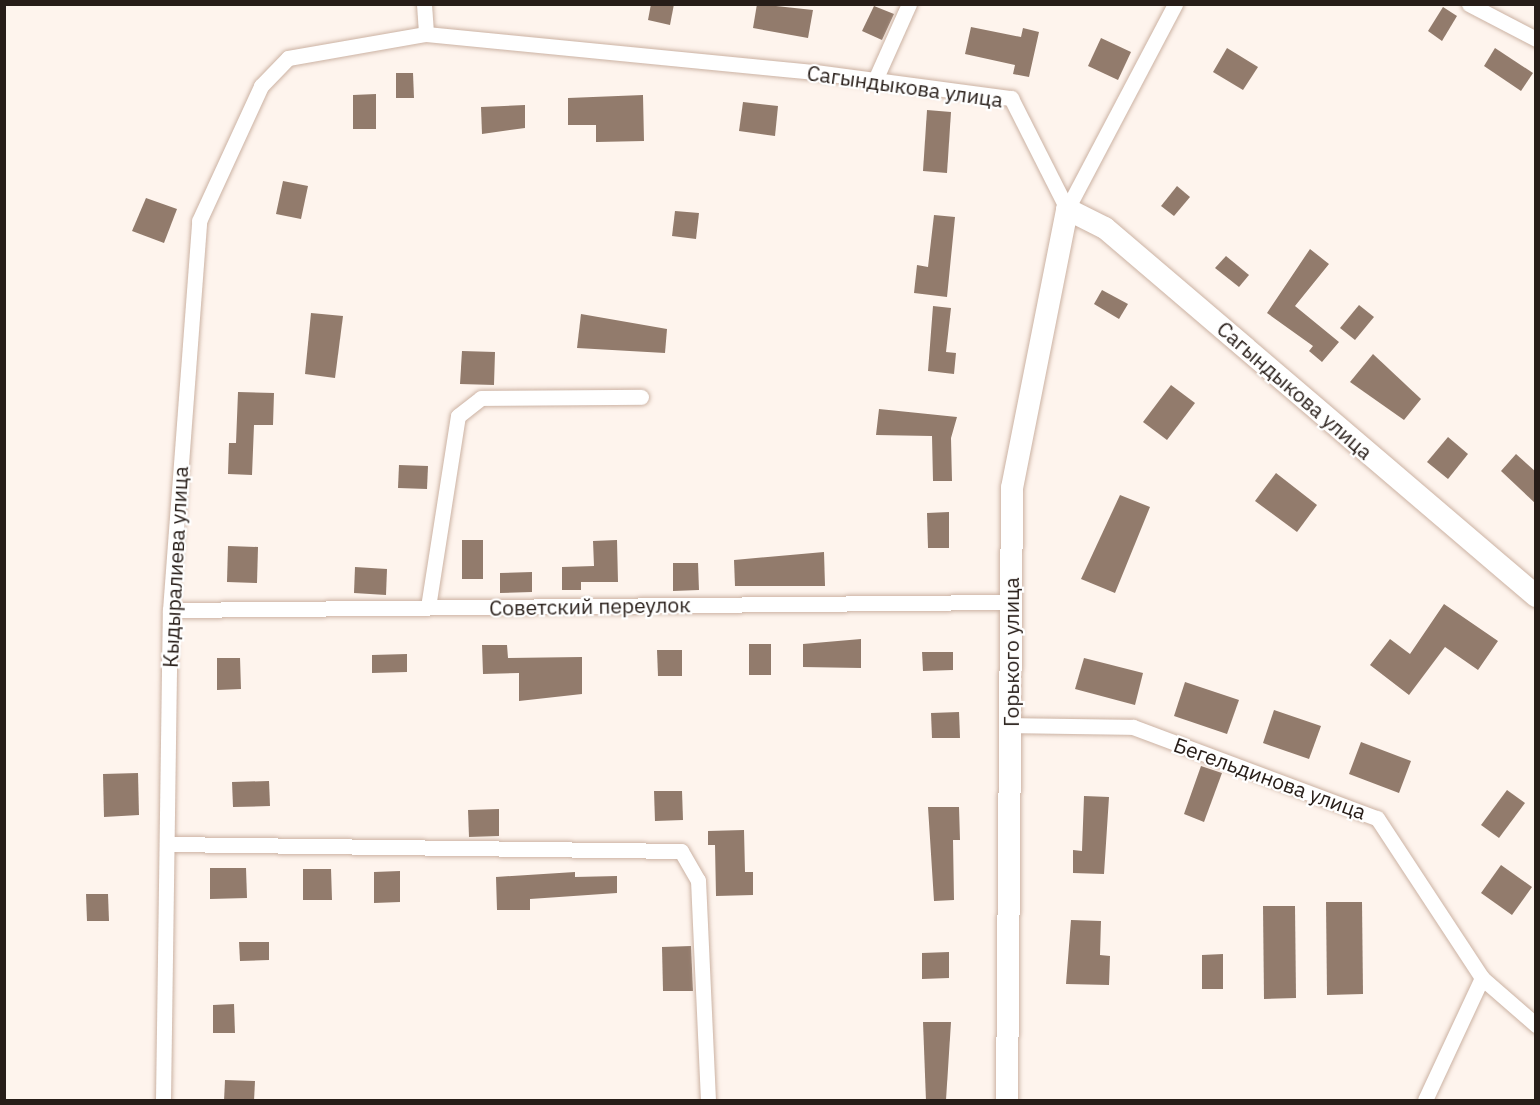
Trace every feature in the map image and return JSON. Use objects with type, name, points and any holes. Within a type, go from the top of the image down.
[{"type":"street","points":[[424,4],[426,34]]},
{"type":"street","points":[[875,80],[909,4]]},
{"type":"street","points":[[1067,209],[1175,4]]},
{"type":"street","points":[[1469,4],[1536,39]]},
{"type":"street","name":"Сагындыкова улица","points":[[288,58],[426,34],[875,80],[1011,98],[1067,209],[1105,228],[1536,596]]},
{"type":"street","name":"Кыдыралиева улица","points":[[164,1101],[170,609],[199,221],[261,87],[288,58]]},
{"type":"street","name":"Горького улица","points":[[1007,1101],[1012,488],[1067,209]]},
{"type":"street","points":[[428,607],[458,416],[481,398],[641,397]]},
{"type":"street","name":"Советский переулок","points":[[170,609],[1011,602]]},
{"type":"street","name":"Бегельдинова улица","points":[[1010,725],[1133,727],[1377,818],[1482,978],[1536,1025]]},
{"type":"street","points":[[167,844],[681,851],[698,880],[708,1101]]},
{"type":"street","points":[[1425,1101],[1482,978]]},
{"type":"building","points":[[651,4],[674,4],[670,25],[648,20]]},
{"type":"building","points":[[757,4],[813,10],[808,38],[753,28]]},
{"type":"building","points":[[874,6],[894,14],[882,40],[862,31]]},
{"type":"building","points":[[1443,7],[1457,16],[1442,41],[1428,31]]},
{"type":"building","points":[[971,27],[1021,37],[1023,28],[1039,32],[1029,77],[1013,74],[1015,65],[965,54]]},
{"type":"building","points":[[1101,38],[1131,52],[1118,80],[1088,66]]},
{"type":"building","points":[[1227,48],[1258,67],[1243,90],[1213,72]]},
{"type":"building","points":[[1495,48],[1533,73],[1521,91],[1484,66]]},
{"type":"building","points":[[396,73],[413,73],[414,98],[396,98]]},
{"type":"building","points":[[376,94],[376,129],[353,129],[353,95]]},
{"type":"building","points":[[643,95],[644,141],[596,142],[596,125],[568,125],[568,98]]},
{"type":"building","points":[[743,102],[778,106],[775,136],[739,131]]},
{"type":"building","points":[[525,105],[525,128],[482,134],[481,107]]},
{"type":"building","points":[[927,110],[951,112],[947,173],[923,171]]},
{"type":"building","points":[[283,181],[308,186],[301,219],[276,214]]},
{"type":"building","points":[[1177,186],[1190,197],[1174,216],[1161,206]]},
{"type":"building","points":[[146,198],[177,209],[164,243],[132,231]]},
{"type":"building","points":[[675,211],[699,213],[696,239],[672,236]]},
{"type":"building","points":[[934,215],[955,217],[947,297],[914,293],[917,265],[928,267]]},
{"type":"building","points":[[1310,249],[1329,264],[1295,306],[1339,342],[1322,362],[1309,351],[1313,346],[1267,313]]},
{"type":"building","points":[[1226,256],[1249,275],[1239,287],[1215,268]]},
{"type":"building","points":[[1102,290],[1128,304],[1119,319],[1094,304]]},
{"type":"building","points":[[1359,305],[1374,317],[1355,340],[1340,328]]},
{"type":"building","points":[[933,306],[951,308],[946,352],[956,353],[954,374],[928,371]]},
{"type":"building","points":[[311,313],[343,316],[335,378],[305,374]]},
{"type":"building","points":[[581,314],[667,329],[665,353],[577,348]]},
{"type":"building","points":[[462,351],[495,352],[494,385],[460,384]]},
{"type":"building","points":[[1373,354],[1421,399],[1404,420],[1350,382]]},
{"type":"building","points":[[1171,385],[1195,403],[1167,440],[1143,422]]},
{"type":"building","points":[[238,392],[274,393],[273,425],[254,425],[252,475],[228,474],[229,443],[236,443]]},
{"type":"building","points":[[879,409],[957,417],[951,438],[952,481],[933,481],[932,436],[876,435]]},
{"type":"building","points":[[1448,437],[1468,454],[1448,479],[1427,462]]},
{"type":"building","points":[[1516,454],[1536,472],[1536,504],[1501,471]]},
{"type":"building","points":[[399,465],[428,466],[427,489],[398,488]]},
{"type":"building","points":[[1276,473],[1317,505],[1297,532],[1255,501]]},
{"type":"building","points":[[1120,495],[1150,507],[1115,593],[1081,579]]},
{"type":"building","points":[[949,512],[949,548],[928,548],[927,513]]},
{"type":"building","points":[[462,540],[483,540],[483,579],[462,579]]},
{"type":"building","points":[[617,540],[618,582],[581,582],[581,590],[562,590],[562,567],[594,566],[593,541]]},
{"type":"building","points":[[228,546],[258,547],[257,583],[227,582]]},
{"type":"building","points":[[824,552],[825,586],[735,586],[734,560]]},
{"type":"building","points":[[673,563],[698,563],[699,590],[673,591]]},
{"type":"building","points":[[355,567],[387,569],[386,595],[354,593]]},
{"type":"building","points":[[532,572],[532,592],[500,593],[500,573]]},
{"type":"building","points":[[1444,604],[1498,641],[1478,670],[1445,647],[1409,695],[1370,665],[1390,639],[1410,654]]},
{"type":"building","points":[[861,639],[861,668],[803,667],[803,644]]},
{"type":"building","points":[[749,644],[771,644],[771,675],[749,675]]},
{"type":"building","points":[[482,645],[507,645],[508,658],[582,657],[582,694],[519,701],[519,673],[483,674]]},
{"type":"building","points":[[657,650],[682,650],[682,676],[658,676]]},
{"type":"building","points":[[922,652],[953,652],[953,670],[923,671]]},
{"type":"building","points":[[407,654],[407,672],[372,673],[372,655]]},
{"type":"building","points":[[217,658],[240,658],[241,689],[217,690]]},
{"type":"building","points":[[1084,658],[1143,673],[1135,705],[1075,689]]},
{"type":"building","points":[[1185,682],[1239,700],[1227,734],[1174,716]]},
{"type":"building","points":[[1274,710],[1321,726],[1309,759],[1263,743]]},
{"type":"building","points":[[959,712],[960,738],[932,738],[931,713]]},
{"type":"building","points":[[1361,742],[1411,761],[1399,793],[1349,774]]},
{"type":"building","points":[[1201,766],[1222,773],[1204,822],[1184,814]]},
{"type":"building","points":[[138,773],[139,815],[104,817],[103,774]]},
{"type":"building","points":[[269,781],[270,806],[233,807],[232,782]]},
{"type":"building","points":[[1507,790],[1525,803],[1499,838],[1481,825]]},
{"type":"building","points":[[654,791],[682,791],[683,820],[655,821]]},
{"type":"building","points":[[1084,796],[1109,797],[1104,874],[1073,873],[1073,850],[1082,851]]},
{"type":"building","points":[[928,807],[959,807],[960,840],[953,840],[954,900],[934,901]]},
{"type":"building","points":[[499,809],[499,836],[469,837],[468,810]]},
{"type":"building","points":[[744,830],[745,872],[753,872],[753,895],[716,896],[715,845],[708,845],[708,831]]},
{"type":"building","points":[[1501,865],[1532,887],[1512,915],[1481,893]]},
{"type":"building","points":[[210,868],[246,868],[247,898],[210,899]]},
{"type":"building","points":[[303,869],[331,869],[332,900],[303,900]]},
{"type":"building","points":[[400,871],[400,902],[374,903],[374,872]]},
{"type":"building","points":[[575,872],[575,877],[617,876],[617,893],[530,899],[530,910],[497,910],[496,877]]},
{"type":"building","points":[[86,894],[108,894],[109,921],[87,921]]},
{"type":"building","points":[[1326,902],[1362,902],[1363,994],[1327,995]]},
{"type":"building","points":[[1263,906],[1295,906],[1296,998],[1264,999]]},
{"type":"building","points":[[1071,920],[1101,921],[1100,955],[1110,956],[1109,985],[1066,984]]},
{"type":"building","points":[[239,942],[269,942],[269,960],[240,961]]},
{"type":"building","points":[[691,946],[693,991],[663,991],[662,947]]},
{"type":"building","points":[[949,952],[949,978],[922,979],[922,953]]},
{"type":"building","points":[[1223,954],[1223,989],[1202,989],[1202,955]]},
{"type":"building","points":[[234,1004],[235,1033],[213,1033],[213,1005]]},
{"type":"building","points":[[923,1022],[951,1022],[946,1100],[926,1101]]},
{"type":"building","points":[[225,1080],[255,1081],[254,1101],[224,1101]]}]
